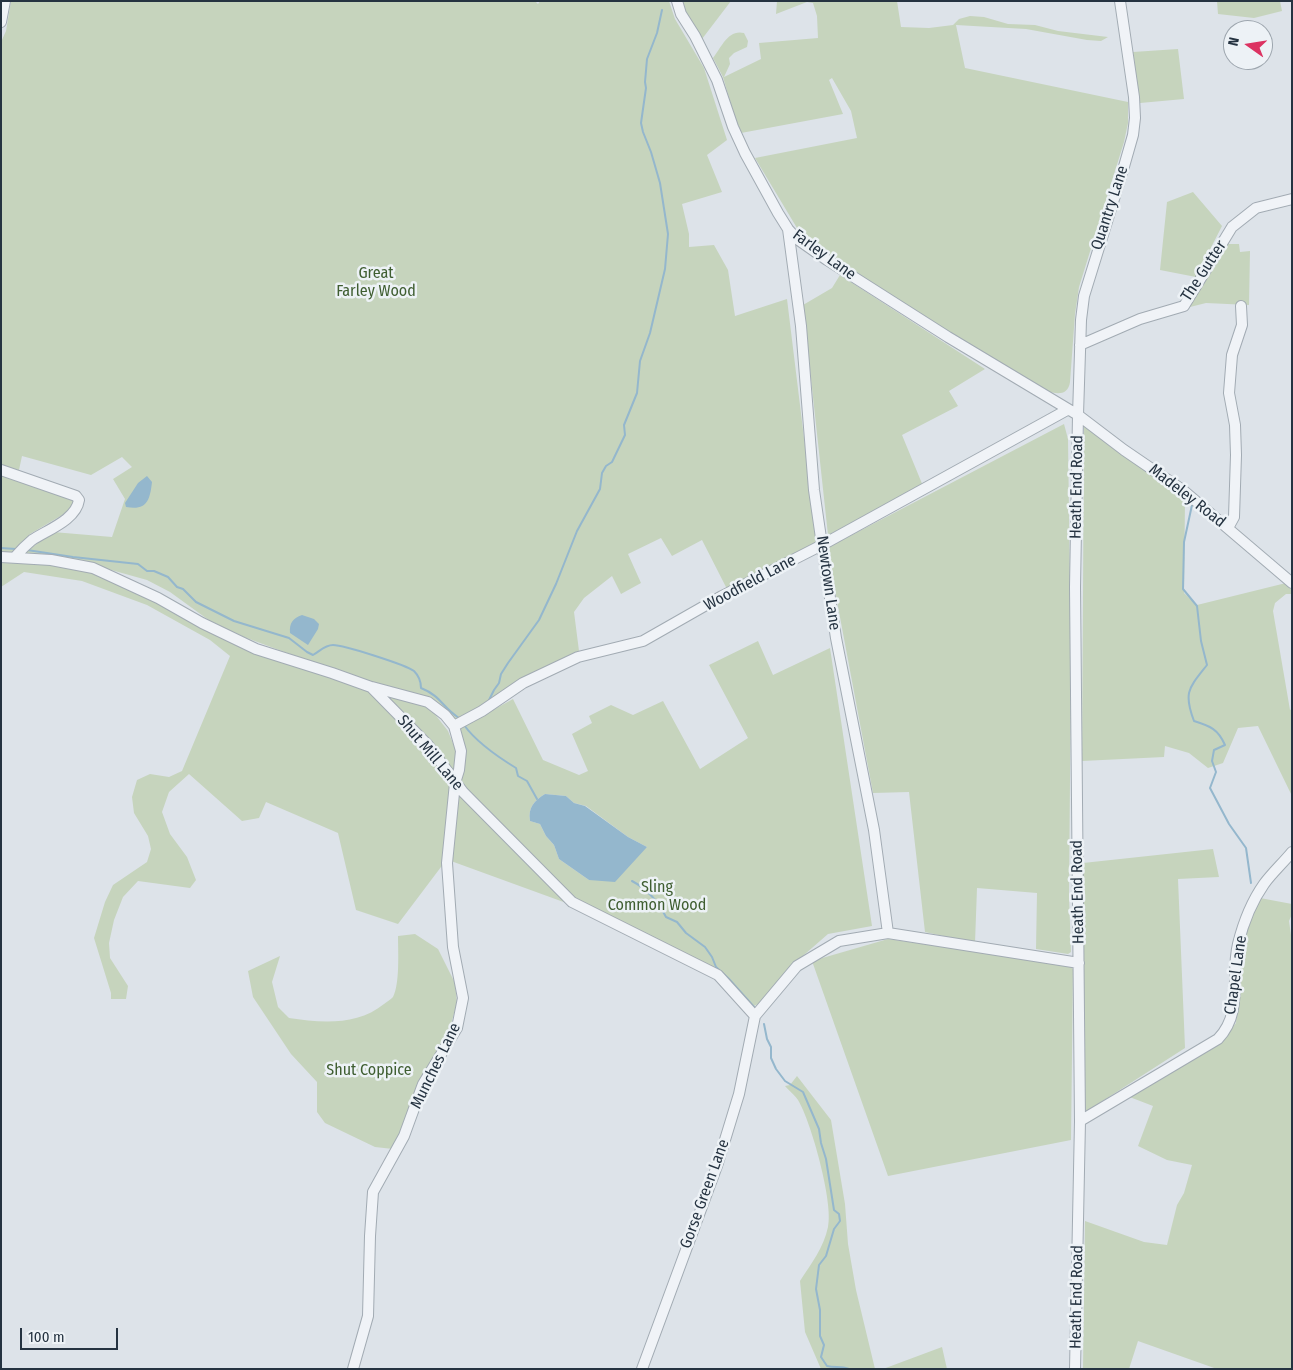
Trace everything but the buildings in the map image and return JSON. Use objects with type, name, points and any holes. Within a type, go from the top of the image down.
[{"type":"street","points":[[1,22],[5,1]]},
{"type":"street","name":"Farley Lane","points":[[676,1],[681,14],[695,36],[717,80],[733,127],[745,153],[788,229],[797,239],[835,266],[948,337],[1078,415]]},
{"type":"street","name":"Quantry Lane","points":[[1078,415],[1080,345],[1084,296],[1133,135],[1135,118],[1134,97],[1120,1]]},
{"type":"street","name":"The Gutter","points":[[1080,345],[1140,319],[1184,306],[1232,227],[1256,208],[1292,199]]},
{"type":"street","name":"Newtown Lane","points":[[788,229],[801,326],[814,490],[836,638],[874,830],[888,933]]},
{"type":"street","points":[[1228,528],[1234,517],[1236,455],[1235,426],[1229,393],[1232,355],[1242,325],[1241,306]]},
{"type":"street","name":"Woodfield Lane","points":[[454,726],[482,711],[523,683],[578,657],[643,641],[722,596],[822,545],[1067,410]]},
{"type":"street","name":"Madeley Road","points":[[1078,415],[1124,450],[1184,491],[1292,583]]},
{"type":"street","name":"Heath End Road","points":[[1075,1369],[1080,1121],[1075,587],[1078,415]]},
{"type":"street","points":[[1,470],[76,496],[79,500],[78,505],[69,517],[19,552]]},
{"type":"street","name":"Shut Mill Lane","points":[[1,557],[19,552],[93,568],[158,598],[202,623],[256,649],[371,687],[428,745],[455,784],[572,902],[718,975],[755,1016]]},
{"type":"street","points":[[371,687],[428,702],[445,715],[454,726],[460,751],[459,770],[455,784]]},
{"type":"street","name":"Munches Lane","points":[[354,1369],[368,1316],[373,1192],[404,1136],[424,1084],[456,1028],[463,998],[453,947],[448,863],[455,784]]},
{"type":"street","name":"Chapel Lane","points":[[1080,1121],[1218,1039],[1225,1032],[1230,1024],[1233,1012],[1236,993],[1236,952],[1244,926],[1264,884],[1292,852]]},
{"type":"street","points":[[755,1016],[797,966],[838,941],[888,933],[1079,963]]},
{"type":"street","name":"Gorse Green Lane","points":[[642,1369],[717,1166],[739,1094],[755,1016]]},
{"type":"green space","name":"Great Farley Wood","points":[[11,1],[535,1],[538,4],[540,1],[669,1],[675,19],[704,68],[727,140],[707,155],[722,192],[682,204],[689,234],[689,247],[714,245],[728,270],[735,316],[787,299],[817,544],[727,589],[702,540],[672,556],[661,538],[628,554],[641,583],[621,594],[612,576],[584,598],[574,612],[579,651],[530,675],[452,725],[430,699],[338,672],[244,637],[210,621],[170,592],[147,580],[61,556],[23,554],[53,532],[112,537],[125,499],[113,479],[132,467],[122,457],[91,475],[22,456],[19,470],[1,465],[1,42],[6,31]]},
{"type":"green space","points":[[681,1],[731,1],[702,39],[685,13]]},
{"type":"green space","points":[[777,1],[897,1],[901,27],[929,28],[953,25],[959,19],[970,16],[984,17],[1008,24],[1035,25],[1058,31],[1108,37],[1101,41],[1087,40],[1026,29],[956,25],[965,68],[1128,102],[1128,123],[1124,142],[1079,287],[1070,382],[1067,390],[1061,393],[1046,391],[967,345],[811,243],[800,233],[755,158],[857,138],[851,111],[832,78],[829,80],[843,114],[741,133],[723,77],[713,58],[729,37],[734,34],[744,33],[748,41],[747,47],[734,53],[729,58],[730,64],[724,77],[761,59],[759,43],[818,38],[817,16],[813,3],[807,2],[776,14]]},
{"type":"green space","points":[[1217,1],[1280,1],[1282,11],[1254,18],[1218,14]]},
{"type":"green space","points":[[1178,49],[1184,99],[1140,103],[1133,52]]},
{"type":"green space","points":[[1193,192],[1222,226],[1196,277],[1160,270],[1167,202]]},
{"type":"green space","points":[[1227,244],[1239,244],[1240,252],[1250,251],[1249,305],[1206,303],[1186,308]]},
{"type":"green space","points":[[840,275],[985,369],[949,391],[958,406],[902,435],[923,486],[828,535],[803,305],[832,288]]},
{"type":"green space","points":[[1064,424],[1068,439],[1071,665],[1069,896],[1071,952],[1068,954],[1036,949],[1037,893],[977,888],[975,943],[925,932],[909,792],[873,793],[827,548]]},
{"type":"green space","points":[[1084,425],[1185,499],[1184,593],[1197,605],[1286,583],[1292,591],[1292,594],[1286,594],[1275,603],[1273,611],[1290,710],[1292,709],[1292,796],[1258,726],[1238,728],[1223,763],[1208,768],[1189,753],[1165,746],[1164,757],[1082,761]]},
{"type":"green space","points":[[1,472],[74,500],[74,505],[69,511],[30,534],[13,555],[1,554]]},
{"type":"green space","points":[[1,563],[76,565],[105,574],[203,625],[367,690],[425,746],[451,782],[444,863],[398,924],[356,910],[338,833],[266,802],[259,818],[242,821],[189,774],[169,792],[162,812],[170,834],[187,857],[196,880],[190,888],[138,881],[123,897],[114,920],[109,943],[110,958],[128,986],[126,999],[111,999],[111,993],[94,938],[105,902],[113,885],[147,862],[151,849],[148,836],[134,813],[132,797],[137,780],[150,774],[169,777],[182,771],[230,656],[210,640],[147,605],[82,581],[24,572],[1,587]]},
{"type":"green space","name":"Sling Common Wood","points":[[758,641],[773,675],[830,648],[872,926],[828,934],[789,968],[760,1003],[752,1007],[718,972],[575,898],[461,784],[463,756],[460,728],[513,699],[543,760],[579,775],[588,771],[572,734],[592,723],[589,716],[611,705],[633,715],[663,701],[700,769],[748,738],[709,665]],"holes":[[[545,794],[566,796],[574,803],[586,806],[628,837],[647,847],[589,880],[559,859],[554,845],[546,836],[540,824],[530,821],[531,808]]]},
{"type":"green space","points":[[379,692],[427,704],[448,731],[458,756],[453,773]]},
{"type":"green space","points":[[457,790],[569,904],[451,861]]},
{"type":"green space","points":[[1213,849],[1219,877],[1178,879],[1185,1048],[1087,1111],[1084,1110],[1083,863]]},
{"type":"green space","points":[[1260,898],[1292,904],[1292,914],[1289,921],[1292,942],[1292,1369],[1217,1369],[1138,1341],[1129,1369],[1083,1369],[1085,1221],[1144,1242],[1167,1245],[1177,1205],[1184,1193],[1192,1165],[1167,1160],[1138,1146],[1153,1106],[1127,1096],[1222,1039],[1236,1023],[1240,960],[1247,929]]},
{"type":"green space","name":"Shut Coppice","points":[[415,934],[438,949],[455,983],[457,1003],[451,1024],[393,1149],[375,1147],[325,1123],[317,1112],[317,1082],[291,1054],[253,997],[248,971],[280,956],[272,982],[278,1007],[289,1018],[326,1022],[351,1019],[373,1011],[393,997],[398,976],[398,936]]},
{"type":"green space","points":[[888,939],[1069,965],[1073,969],[1071,1140],[888,1176],[812,961]]},
{"type":"green space","points":[[797,1076],[831,1120],[845,1204],[848,1244],[856,1290],[875,1369],[821,1369],[805,1332],[800,1281],[817,1255],[826,1234],[829,1216],[825,1182],[809,1125],[798,1100],[785,1086],[790,1085]]},
{"type":"green space","points":[[942,1347],[947,1369],[883,1369]]},
{"type":"water","points":[[147,476],[152,482],[146,503],[139,507],[126,507],[125,503],[138,483]]},
{"type":"water","points":[[302,615],[314,619],[319,624],[308,645],[290,633],[292,621]]},
{"type":"water","points":[[545,794],[566,796],[574,803],[585,806],[628,837],[647,847],[615,882],[589,880],[559,859],[554,845],[546,836],[540,824],[530,821],[531,808]]},
{"type":"waterway","points":[[489,700],[499,683],[501,674],[539,620],[577,531],[600,489],[602,473],[606,466],[612,462],[625,435],[624,425],[637,393],[640,361],[650,333],[665,269],[668,234],[660,183],[641,123],[646,88],[647,59],[657,33],[662,10]]},
{"type":"waterway","points":[[1192,505],[1184,542],[1183,589],[1197,606],[1201,641],[1207,665],[1192,685],[1189,703],[1194,721],[1213,729],[1225,745],[1214,750],[1212,761],[1216,772],[1210,788],[1229,824],[1246,848],[1251,883]]},
{"type":"waterway","points":[[1,548],[16,549]]},
{"type":"waterway","points":[[27,550],[138,564],[147,571],[154,571],[168,577],[196,602],[234,621],[289,638],[313,655],[325,647],[333,645],[400,664],[414,671],[421,683],[421,688],[437,698],[459,718]]},
{"type":"waterway","points":[[464,725],[481,744],[516,768],[518,776],[527,781],[537,799]]},
{"type":"waterway","points":[[632,881],[652,896],[666,917],[677,922],[686,933],[705,947],[716,967],[755,1008]]},
{"type":"waterway","points":[[764,1024],[771,1047],[771,1058],[776,1069],[785,1081],[803,1092],[819,1129],[834,1210],[839,1214],[840,1221],[834,1229],[826,1256],[819,1265],[816,1289],[820,1310],[820,1336],[824,1345],[821,1357],[827,1366],[849,1369]]}]
